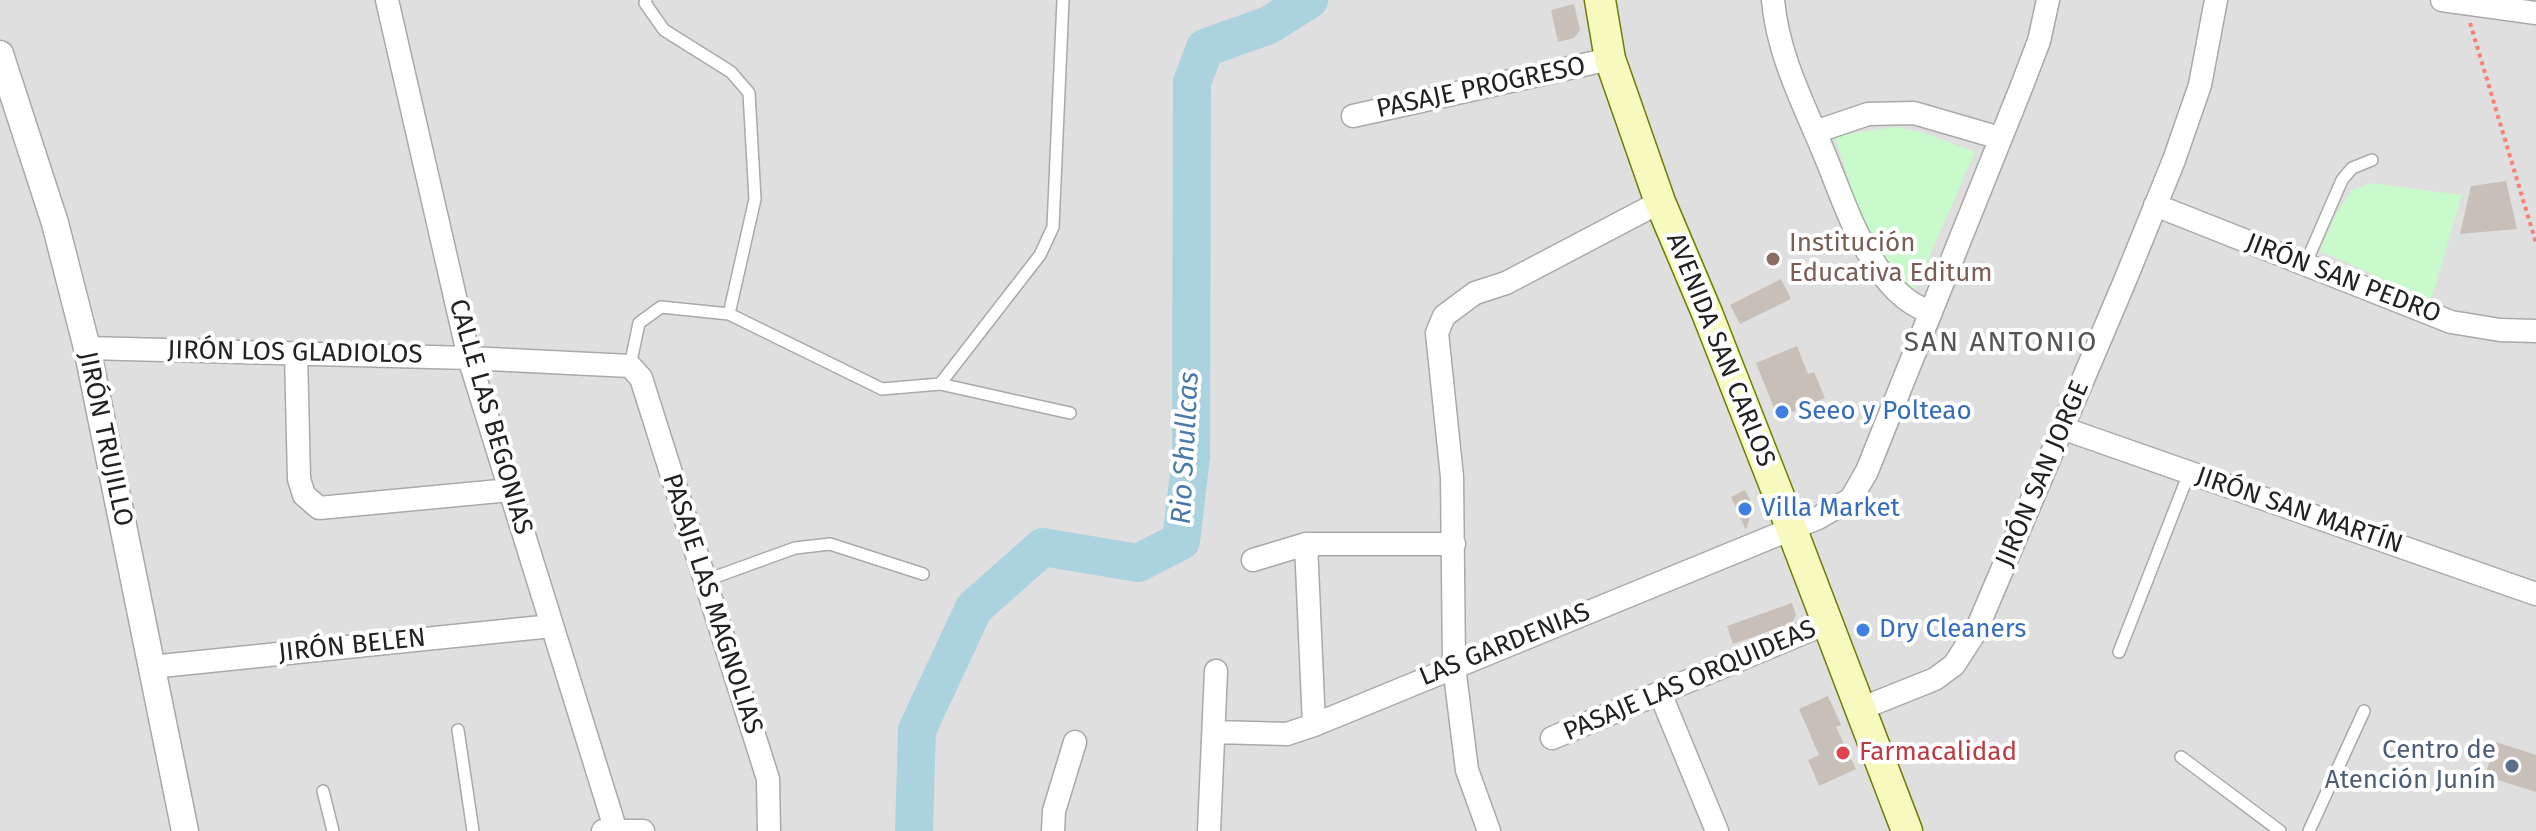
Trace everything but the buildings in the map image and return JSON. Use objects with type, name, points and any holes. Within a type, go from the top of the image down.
[{"type":"main road","name":"AVENIDA SAN CARLOS","points":[[1600,0],[1610,59],[1660,202],[1707,313],[1907,831]]},
{"type":"street","name":"CALLE LAS BEGONIAS","points":[[387,0],[469,358],[611,830]]},
{"type":"street","points":[[1773,0],[1781,47],[1859,236],[1873,262],[1906,300],[1930,312]]},
{"type":"street","name":"LAS GARDENIAS","points":[[1215,732],[1287,734],[1314,725],[1835,510],[1851,499],[1867,471],[2039,41],[2048,0]]},
{"type":"street","name":"JIRÓN SAN JORGE","points":[[1860,709],[1935,679],[1954,665],[1976,631],[2155,205],[2200,85],[2216,0]]},
{"type":"street","points":[[2450,1],[2536,13]]},
{"type":"street","name":"JIRÓN TRUJILLO","points":[[0,54],[8,99],[55,223],[87,348],[185,831]]},
{"type":"street","name":"PASAJE PROGRESO","points":[[1353,116],[1610,59]]},
{"type":"street","points":[[1815,132],[1868,114],[1914,113],[2000,138]]},
{"type":"street","points":[[1489,831],[1467,770],[1454,666],[1452,477],[1437,333],[1444,316],[1475,293],[1506,283],[1660,202]]},
{"type":"street","name":"JIRÓN SAN PEDRO","points":[[2155,205],[2451,322],[2500,330],[2536,331]]},
{"type":"street","name":"JIRÓN LOS GLADIOLOS","points":[[87,348],[469,358],[636,372]]},
{"type":"street","points":[[296,353],[299,479],[304,495],[319,508],[510,490]]},
{"type":"street","name":"PASAJE LAS MAGNOLIAS","points":[[636,372],[768,779],[769,831]]},
{"type":"street","name":"JIRÓN SAN MARTÍN","points":[[2062,428],[2536,594]]},
{"type":"street","points":[[1253,560],[1306,544],[1454,544]]},
{"type":"street","points":[[1306,544],[1314,725]]},
{"type":"street","name":"PASAJE LAS ORQUIDEAS","points":[[1552,738],[1827,623]]},
{"type":"street","name":"JIRÓN BELEN","points":[[151,667],[552,626]]},
{"type":"street","points":[[1209,831],[1216,671]]},
{"type":"street","points":[[1660,693],[1717,831]]},
{"type":"street","points":[[1053,831],[1054,811],[1075,742]]},
{"type":"street","points":[[611,830],[643,831]]},
{"type":"lane","points":[[646,0],[645,3],[664,30],[731,72],[749,93],[755,199],[729,314]]},
{"type":"lane","points":[[940,384],[1040,255],[1053,227],[1063,0]]},
{"type":"lane","points":[[2305,265],[2342,180],[2352,168],[2372,160]]},
{"type":"lane","points":[[636,372],[639,323],[661,307],[729,314],[882,389],[940,384],[1070,413]]},
{"type":"lane","points":[[2119,652],[2189,473]]},
{"type":"lane","points":[[704,581],[795,548],[830,544],[923,574]]},
{"type":"lane","points":[[2309,831],[2364,711]]},
{"type":"lane","points":[[458,730],[473,831]]},
{"type":"lane","points":[[2181,757],[2280,831]]},
{"type":"lane","points":[[323,791],[333,831]]},
{"type":"path","points":[[2450,1],[2536,243]]},
{"type":"shaded area","points":[[0,0],[2536,0],[2536,831],[0,831]]},
{"type":"green space","points":[[1895,127],[1921,132],[1975,152],[1911,299],[1862,223],[1835,136]]},
{"type":"green space","points":[[2371,183],[2462,195],[2431,300],[2320,251],[2336,214],[2352,190]]},
{"type":"waterway","name":"Rio Shullcas","points":[[914,831],[917,730],[974,608],[1043,547],[1138,563],[1181,541],[1191,457],[1192,82],[1205,48],[1269,25],[1309,0]]},
{"type":"place","name":"Institución Educativa Editum","points":[[1773,259]]},
{"type":"place","name":"Seeo y Polteao","points":[[1782,412]]},
{"type":"place","name":"Villa Market","points":[[1745,509]]},
{"type":"place","name":"Dry Cleaners","points":[[1863,630]]},
{"type":"place","name":"Farmacalidad","points":[[1843,753]]},
{"type":"place","name":"Centro de Atención Junín","points":[[2512,766]]},
{"type":"district","name":"SAN ANTONIO","points":[[2001,343]]}]
